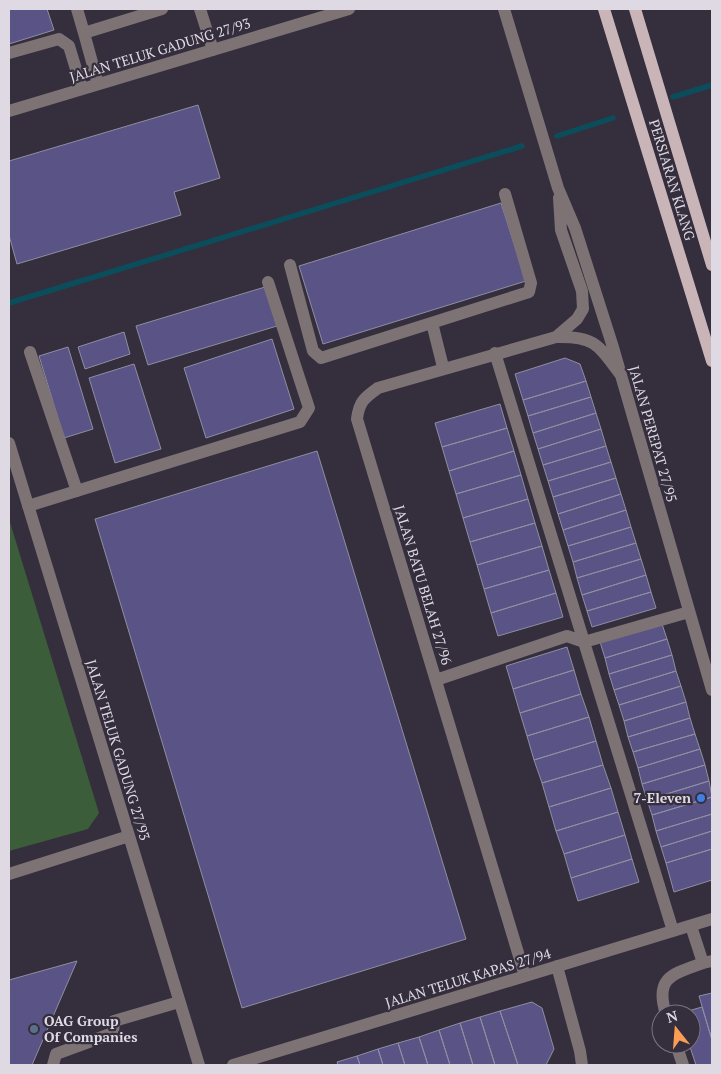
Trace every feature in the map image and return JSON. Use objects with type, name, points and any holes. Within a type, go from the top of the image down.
[{"type":"main road","name":"PERSIARAN KLANG","points":[[636,9],[708,238],[712,265]]},
{"type":"main road","name":"PERSIARAN KLANG","points":[[604,10],[712,360]]},
{"type":"street","points":[[76,9],[98,84]]},
{"type":"street","points":[[84,32],[162,9]]},
{"type":"street","points":[[200,9],[213,50]]},
{"type":"street","name":"JALAN TELUK GADUNG 27/93","points":[[9,112],[349,9]]},
{"type":"street","name":"JALAN PEREPAT 27/95","points":[[504,9],[558,188],[575,228],[612,344],[712,690]]},
{"type":"street","points":[[9,53],[59,39],[70,46],[82,90]]},
{"type":"street","name":"JALAN PEREPAT 27/95","points":[[556,337],[577,318],[583,309],[582,291],[561,230],[558,188]]},
{"type":"street","points":[[290,264],[313,351],[321,358],[530,292],[531,283],[505,194]]},
{"type":"street","points":[[28,506],[300,422],[309,408],[268,282]]},
{"type":"street","points":[[432,323],[443,368]]},
{"type":"street","points":[[556,337],[580,337],[591,341],[606,355],[620,374]]},
{"type":"street","name":"JALAN BATU BELAH 27/96","points":[[525,976],[357,419],[358,407],[362,399],[378,388],[556,337]]},
{"type":"street","points":[[30,352],[77,491]]},
{"type":"street","points":[[495,353],[673,931]]},
{"type":"street","name":"JALAN TELUK GADUNG 27/93","points":[[9,443],[199,1065]]},
{"type":"street","points":[[436,680],[567,636],[584,642],[689,612]]},
{"type":"street","points":[[9,874],[129,836]]},
{"type":"street","name":"JALAN TELUK KAPAS 27/94","points":[[233,1065],[712,919]]},
{"type":"street","points":[[663,1004],[661,998],[663,985],[670,975],[708,962],[691,926]]},
{"type":"street","points":[[557,966],[582,1065]]},
{"type":"street","points":[[53,1065],[56,1054],[113,1033],[114,1021],[179,1002]]},
{"type":"green space","points":[[9,519],[99,813],[88,829],[9,851]]},
{"type":"building","points":[[9,9],[47,9],[54,30],[9,44]]},
{"type":"building","points":[[198,105],[220,178],[174,192],[181,215],[17,264],[9,235],[9,161]]},
{"type":"building","points":[[501,203],[526,281],[323,344],[299,266]]},
{"type":"building","points":[[265,287],[277,326],[148,365],[136,326]]},
{"type":"building","points":[[124,332],[130,354],[85,369],[78,347]]},
{"type":"building","points":[[272,339],[294,409],[206,438],[184,368]]},
{"type":"building","points":[[68,347],[93,429],[64,438],[39,356]]},
{"type":"building","points":[[565,358],[580,364],[586,381],[523,400],[515,374]]},
{"type":"building","points":[[134,364],[161,449],[115,463],[89,378]]},
{"type":"building","points":[[586,381],[591,397],[528,416],[523,400]]},
{"type":"building","points":[[591,397],[596,413],[533,433],[528,416]]},
{"type":"building","points":[[500,404],[507,428],[442,447],[435,423]]},
{"type":"building","points":[[596,413],[601,429],[538,449],[533,433]]},
{"type":"building","points":[[507,428],[514,451],[449,471],[442,447]]},
{"type":"building","points":[[601,429],[606,446],[543,465],[538,449]]},
{"type":"building","points":[[606,446],[611,462],[548,481],[543,465]]},
{"type":"building","points":[[317,451],[466,939],[242,1008],[95,519]]},
{"type":"building","points":[[514,451],[521,475],[456,494],[449,471]]},
{"type":"building","points":[[611,462],[616,478],[553,497],[548,481]]},
{"type":"building","points":[[521,475],[528,499],[463,518],[456,494]]},
{"type":"building","points":[[616,478],[621,494],[558,514],[553,497]]},
{"type":"building","points":[[621,494],[626,510],[563,530],[558,514]]},
{"type":"building","points":[[528,499],[535,523],[470,542],[463,518]]},
{"type":"building","points":[[626,510],[631,527],[568,546],[563,530]]},
{"type":"building","points":[[535,523],[542,546],[477,565],[470,542]]},
{"type":"building","points":[[631,527],[636,543],[573,562],[568,546]]},
{"type":"building","points":[[636,543],[641,559],[577,578],[573,562]]},
{"type":"building","points":[[542,546],[549,570],[484,589],[477,565]]},
{"type":"building","points":[[641,559],[646,575],[582,595],[577,578]]},
{"type":"building","points":[[549,570],[556,593],[491,613],[484,589]]},
{"type":"building","points":[[646,575],[651,592],[587,611],[582,595]]},
{"type":"building","points":[[651,592],[656,608],[592,627],[587,611]]},
{"type":"building","points":[[556,593],[563,617],[498,636],[491,613]]},
{"type":"building","points":[[662,624],[667,639],[605,658],[600,642]]},
{"type":"building","points":[[667,639],[672,655],[609,674],[605,658]]},
{"type":"building","points":[[567,647],[574,670],[513,689],[506,666]]},
{"type":"building","points":[[672,655],[676,671],[614,690],[609,674]]},
{"type":"building","points":[[574,670],[581,694],[520,713],[513,689]]},
{"type":"building","points":[[676,671],[681,686],[619,705],[614,690]]},
{"type":"building","points":[[681,686],[686,702],[624,721],[619,705]]},
{"type":"building","points":[[581,694],[589,717],[527,736],[520,713]]},
{"type":"building","points":[[686,702],[690,718],[628,737],[624,721]]},
{"type":"building","points":[[589,717],[596,741],[534,760],[527,736]]},
{"type":"building","points":[[690,718],[695,734],[633,752],[628,737]]},
{"type":"building","points":[[695,734],[700,749],[638,768],[633,752]]},
{"type":"building","points":[[596,741],[603,765],[542,783],[534,760]]},
{"type":"building","points":[[700,749],[705,765],[642,784],[638,768]]},
{"type":"building","points":[[603,765],[611,788],[549,807],[542,783]]},
{"type":"building","points":[[705,765],[709,781],[647,800],[642,784]]},
{"type":"building","points":[[709,781],[712,797],[652,815],[647,800]]},
{"type":"building","points":[[611,788],[618,812],[556,831],[549,807]]},
{"type":"building","points":[[712,797],[712,814],[656,831],[652,815]]},
{"type":"building","points":[[618,812],[625,835],[564,854],[556,831]]},
{"type":"building","points":[[712,814],[712,831],[661,847],[656,831]]},
{"type":"building","points":[[712,831],[712,849],[666,863],[661,847]]},
{"type":"building","points":[[625,835],[632,859],[571,878],[564,854]]},
{"type":"building","points":[[712,849],[712,880],[674,892],[666,863]]},
{"type":"building","points":[[632,859],[639,882],[578,901],[571,878]]},
{"type":"building","points":[[77,961],[32,1065],[9,1065],[9,980]]},
{"type":"building","points":[[712,993],[712,1040],[699,996]]},
{"type":"building","points":[[532,1002],[542,1008],[554,1049],[546,1065],[518,1065],[500,1011]]},
{"type":"building","points":[[701,1007],[712,1040],[712,1065],[696,1065],[692,1054],[701,1054]]},
{"type":"building","points":[[500,1011],[518,1065],[495,1065],[480,1017]]},
{"type":"building","points":[[480,1017],[495,1065],[473,1065],[460,1023]]},
{"type":"building","points":[[460,1023],[473,1065],[450,1065],[439,1030]]},
{"type":"building","points":[[439,1030],[450,1065],[428,1065],[419,1037]]},
{"type":"building","points":[[419,1037],[428,1065],[405,1065],[398,1043]]},
{"type":"building","points":[[398,1043],[405,1065],[383,1065],[378,1049]]},
{"type":"building","points":[[378,1049],[383,1065],[360,1065],[357,1056]]},
{"type":"building","points":[[357,1056],[360,1065],[338,1065],[337,1062]]},
{"type":"waterway","points":[[673,97],[712,85]]},
{"type":"waterway","points":[[557,136],[613,118]]},
{"type":"waterway","points":[[9,303],[522,146]]},
{"type":"place","name":"7-Eleven","points":[[701,798]]},
{"type":"place","name":"OAG Group Of Companies","points":[[34,1029]]}]
